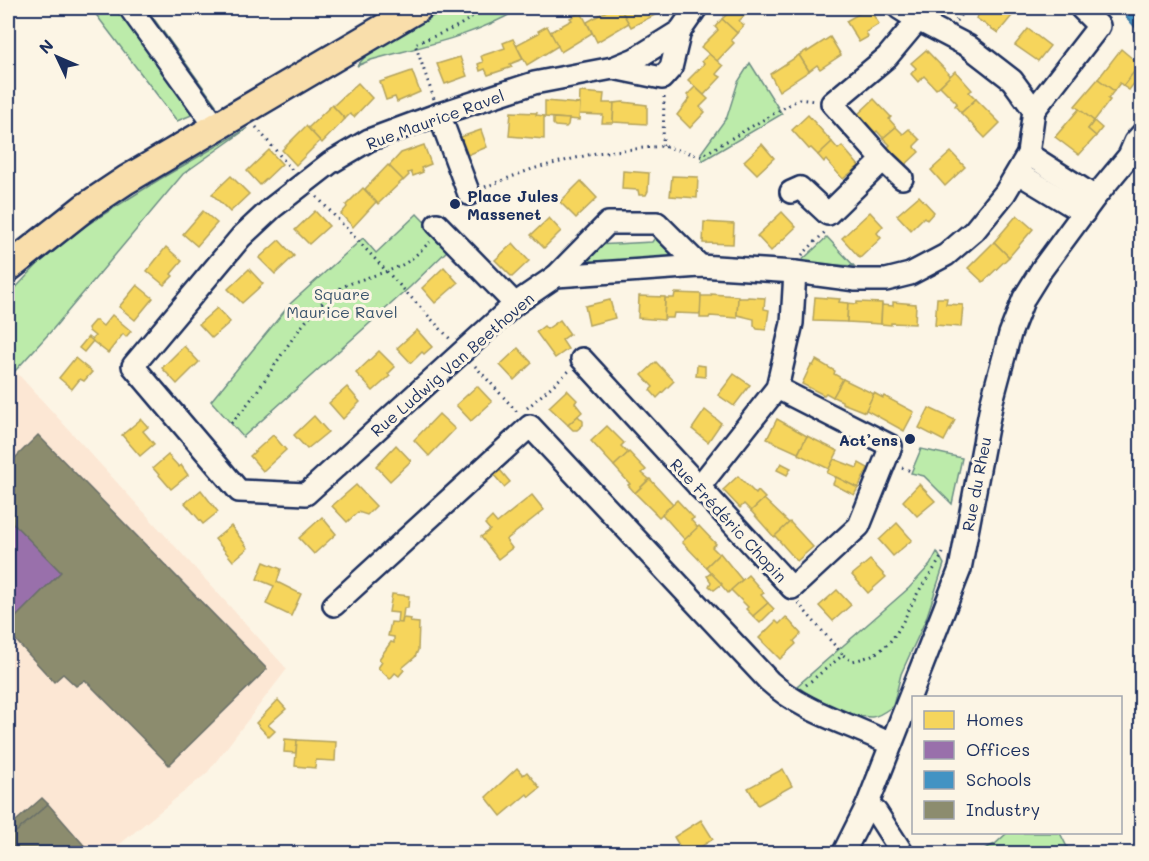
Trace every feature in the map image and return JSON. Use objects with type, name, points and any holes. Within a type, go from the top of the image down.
[{"type":"main road","points":[[8,268],[84,208],[126,180],[418,8]]},
{"type":"street","points":[[130,8],[216,127]]},
{"type":"street","name":"Rue Maurice Ravel","points":[[133,366],[241,237],[272,208],[330,163],[369,140],[439,114],[534,83],[613,68],[635,59],[680,31],[696,8]]},
{"type":"street","points":[[899,8],[968,46],[1012,80],[1034,110]]},
{"type":"street","points":[[556,276],[700,266],[791,271],[856,280],[886,280],[910,274],[946,255],[974,231],[1005,193],[1023,163],[1034,110],[1099,26],[1081,8]]},
{"type":"street","points":[[902,178],[832,103],[887,57],[918,20]]},
{"type":"street","points":[[613,68],[662,78],[671,68],[680,31]]},
{"type":"street","points":[[439,114],[469,194]]},
{"type":"street","name":"Rue du Rheu","points":[[843,854],[867,806],[960,569],[992,401],[1010,334],[1024,298],[1042,269],[1089,205],[1129,156],[1135,142],[1142,134]]},
{"type":"street","points":[[790,192],[800,188],[828,214],[883,160]]},
{"type":"street","points":[[1023,163],[1089,205]]},
{"type":"street","name":"Rue Ludwig Van Beethoven","points":[[133,366],[239,491],[306,494],[515,304],[556,276],[608,223],[657,223],[700,266]]},
{"type":"street","points":[[439,227],[515,304]]},
{"type":"street","points":[[699,488],[777,388],[792,323],[791,271]]},
{"type":"street","name":"Rue Frédéric Chopin","points":[[582,359],[792,588],[859,526],[891,446],[777,388]]},
{"type":"street","points":[[334,605],[525,421],[761,672],[791,699],[812,711],[890,744]]},
{"type":"street","points":[[867,806],[876,812],[903,854]]},
{"type":"path","points":[[439,114],[415,44],[467,21],[478,8]]},
{"type":"path","points":[[662,78],[663,146]]},
{"type":"path","points":[[469,194],[532,169],[596,153],[663,146],[701,156],[799,99],[832,103]]},
{"type":"path","points":[[255,127],[303,184],[387,270],[525,421],[582,359]]},
{"type":"path","points":[[791,271],[830,228],[828,214]]},
{"type":"path","points":[[231,423],[244,410],[311,316],[335,291],[402,265],[439,227]]},
{"type":"path","points":[[792,588],[796,601],[843,655],[852,661],[866,658],[886,647],[901,627],[915,597],[942,556],[944,546]]},
{"type":"path","points":[[791,699],[843,655]]},
{"type":"shaded area","points":[[8,363],[287,669],[207,773],[109,853],[8,853]]},
{"type":"green space","points":[[91,8],[146,8],[216,105],[177,121]]},
{"type":"green space","points":[[448,8],[521,8],[504,18],[467,33],[357,66],[370,51]]},
{"type":"green space","points":[[750,63],[782,114],[702,161],[701,153],[727,117],[738,82]]},
{"type":"green space","points":[[248,128],[183,174],[15,371],[8,359],[8,296],[38,264],[85,226]]},
{"type":"green space","name":"Square Maurice Ravel","points":[[417,214],[450,248],[410,287],[243,437],[211,401],[291,303],[363,238],[376,253]]},
{"type":"green space","points":[[658,233],[677,249],[674,258],[588,265],[584,261],[596,245],[652,242]]},
{"type":"green space","points":[[827,237],[854,266],[799,263]]},
{"type":"green space","points":[[921,449],[962,458],[952,504],[924,476],[911,473]]},
{"type":"green space","points":[[937,552],[944,564],[926,619],[901,674],[893,706],[878,716],[853,714],[832,707],[797,686],[909,588],[930,565]]},
{"type":"green space","points":[[1006,834],[1060,834],[1070,853],[976,853],[995,844]]},
{"type":"building: Homes","points":[[609,8],[620,8],[629,23],[597,42],[587,22]]},
{"type":"building: Homes","points":[[620,8],[654,8],[652,9],[655,15],[631,27]]},
{"type":"building: Homes","points":[[725,8],[752,8],[739,21],[744,25],[737,33],[722,19],[729,12]]},
{"type":"building: Homes","points":[[869,8],[879,24],[866,32],[868,37],[859,42],[846,21]]},
{"type":"building: Homes","points":[[984,8],[1012,8],[1016,11],[998,33],[976,18]]},
{"type":"building: Homes","points":[[581,12],[592,33],[561,52],[550,32],[572,20],[570,18]]},
{"type":"building: Homes","points":[[722,19],[737,33],[731,40],[734,43],[717,61],[701,47],[718,30],[715,27]]},
{"type":"building: Homes","points":[[547,26],[558,46],[527,65],[516,45]]},
{"type":"building: Homes","points":[[1028,29],[1050,46],[1038,61],[1015,45]]},
{"type":"building: Homes","points":[[830,37],[841,55],[820,69],[817,65],[809,71],[799,55]]},
{"type":"building: Homes","points":[[513,39],[523,59],[510,64],[512,67],[488,75],[485,69],[480,71],[478,64],[483,62],[481,56],[505,48],[503,43]]},
{"type":"building: Homes","points":[[1121,49],[1140,65],[1123,86],[1120,83],[1114,91],[1098,79]]},
{"type":"building: Homes","points":[[926,50],[951,76],[936,89],[924,76],[918,82],[911,74],[916,68],[911,63]]},
{"type":"building: Homes","points":[[709,54],[723,66],[716,74],[721,77],[704,95],[688,80],[704,64],[702,61]]},
{"type":"building: Homes","points":[[799,55],[809,71],[779,91],[770,74]]},
{"type":"building: Homes","points":[[460,57],[467,76],[445,84],[437,64]]},
{"type":"building: Homes","points":[[412,71],[420,92],[397,102],[395,97],[386,100],[380,82]]},
{"type":"building: Homes","points":[[955,71],[972,90],[969,92],[976,99],[961,113],[955,106],[957,103],[940,86]]},
{"type":"building: Homes","points":[[1134,72],[1139,77],[1129,90],[1123,86]]},
{"type":"building: Homes","points":[[1098,79],[1114,91],[1094,121],[1075,106]]},
{"type":"building: Homes","points":[[358,83],[372,98],[354,117],[350,114],[345,119],[333,106]]},
{"type":"building: Homes","points":[[695,87],[708,99],[700,107],[705,112],[690,128],[677,115],[690,98],[687,95]]},
{"type":"building: Homes","points":[[580,92],[604,94],[603,103],[614,103],[613,123],[602,123],[603,115],[579,114]]},
{"type":"building: Homes","points":[[874,99],[891,117],[889,119],[896,127],[883,138],[877,131],[874,134],[857,115]]},
{"type":"building: Homes","points":[[976,99],[1000,123],[985,138],[961,113]]},
{"type":"building: Homes","points":[[545,101],[580,104],[579,120],[545,117]]},
{"type":"building: Homes","points":[[614,103],[647,105],[647,124],[613,122]]},
{"type":"building: Homes","points":[[332,105],[345,119],[322,143],[308,128]]},
{"type":"building: Homes","points":[[1079,109],[1094,121],[1088,129],[1096,136],[1079,155],[1055,137]]},
{"type":"building: Homes","points":[[511,112],[537,113],[536,115],[544,116],[544,139],[509,136]]},
{"type":"building: Homes","points":[[808,115],[832,142],[818,155],[811,148],[809,149],[792,130]]},
{"type":"building: Homes","points":[[553,118],[569,119],[568,125],[566,127],[555,126]]},
{"type":"building: Homes","points":[[1094,121],[1102,128],[1096,136],[1088,129]]},
{"type":"building: Homes","points":[[306,126],[320,141],[296,165],[282,150]]},
{"type":"building: Homes","points":[[896,127],[903,134],[909,129],[920,140],[914,146],[919,152],[904,166],[887,148],[890,145],[883,138]]},
{"type":"building: Homes","points":[[481,130],[487,147],[465,156],[458,138]]},
{"type":"building: Homes","points":[[832,142],[838,149],[842,146],[859,166],[843,179],[826,160],[824,162],[818,155]]},
{"type":"building: Homes","points":[[762,144],[774,158],[757,174],[744,161]]},
{"type":"building: Homes","points":[[424,145],[431,164],[421,168],[423,172],[413,176],[411,172],[408,173],[409,175],[403,181],[389,166],[401,153]]},
{"type":"building: Homes","points":[[269,150],[282,164],[260,185],[247,171]]},
{"type":"building: Homes","points":[[951,152],[965,167],[945,186],[931,170]]},
{"type":"building: Homes","points":[[388,165],[403,180],[378,204],[365,189]]},
{"type":"building: Homes","points":[[623,171],[649,173],[646,195],[639,195],[638,190],[622,189]]},
{"type":"building: Homes","points":[[231,176],[249,194],[230,212],[212,194]]},
{"type":"building: Homes","points":[[672,176],[698,177],[697,198],[670,196]]},
{"type":"building: Homes","points":[[581,181],[597,198],[576,218],[560,202]]},
{"type":"building: Homes","points":[[363,188],[376,202],[353,227],[341,214],[347,207],[346,205]]},
{"type":"building: Homes","points":[[919,196],[934,212],[927,220],[924,217],[911,230],[897,215]]},
{"type":"building: Homes","points":[[203,211],[217,223],[197,246],[183,234]]},
{"type":"building: Homes","points":[[315,211],[329,226],[309,244],[295,230]]},
{"type":"building: Homes","points":[[782,212],[796,227],[771,251],[757,236]]},
{"type":"building: Homes","points":[[870,212],[883,226],[877,233],[881,238],[860,258],[842,238]]},
{"type":"building: Homes","points":[[1017,215],[1033,229],[1009,257],[994,242]]},
{"type":"building: Homes","points":[[549,218],[561,231],[544,248],[531,235]]},
{"type":"building: Homes","points":[[704,222],[734,224],[733,244],[703,243]]},
{"type":"building: Homes","points":[[279,240],[294,256],[275,274],[259,258]]},
{"type":"building: Homes","points":[[994,242],[1009,257],[983,282],[968,268]]},
{"type":"building: Homes","points":[[513,243],[529,261],[512,277],[495,260]]},
{"type":"building: Homes","points":[[166,247],[182,261],[164,285],[147,271]]},
{"type":"building: Homes","points":[[444,267],[458,283],[435,303],[422,288]]},
{"type":"building: Homes","points":[[249,269],[263,284],[242,303],[228,289]]},
{"type":"building: Homes","points":[[137,285],[153,298],[135,320],[119,307]]},
{"type":"building: Homes","points":[[675,293],[701,294],[701,314],[674,313],[673,318],[664,318],[665,298],[674,298]]},
{"type":"building: Homes","points":[[711,294],[738,296],[737,318],[710,316],[700,318],[701,296],[711,296]]},
{"type":"building: Homes","points":[[639,296],[665,297],[664,320],[638,318]]},
{"type":"building: Homes","points":[[815,297],[840,299],[839,302],[848,303],[847,322],[813,321]]},
{"type":"building: Homes","points":[[738,298],[765,298],[764,309],[769,310],[766,330],[757,329],[754,319],[737,315]]},
{"type":"building: Homes","points":[[937,298],[947,298],[946,304],[963,305],[961,327],[935,325]]},
{"type":"building: Homes","points":[[610,300],[615,318],[589,325],[585,306]]},
{"type":"building: Homes","points":[[857,302],[882,303],[881,324],[847,322],[848,303],[857,304]]},
{"type":"building: Homes","points":[[893,302],[916,304],[915,324],[881,324],[882,305],[893,306]]},
{"type":"building: Homes","points":[[217,308],[230,322],[212,338],[199,324]]},
{"type":"building: Homes","points":[[112,315],[131,331],[126,337],[123,334],[108,353],[91,340],[95,336],[88,328],[94,321],[103,326]]},
{"type":"building: Homes","points":[[560,320],[570,334],[562,340],[568,349],[555,358],[536,332],[544,326],[547,329]]},
{"type":"building: Homes","points":[[417,330],[432,347],[424,354],[422,352],[411,363],[397,348]]},
{"type":"building: Homes","points":[[88,337],[93,341],[84,352],[79,348]]},
{"type":"building: Homes","points":[[184,346],[199,362],[177,384],[162,368]]},
{"type":"building: Homes","points":[[518,348],[532,363],[514,380],[500,365]]},
{"type":"building: Homes","points":[[379,351],[395,367],[388,374],[390,376],[373,391],[356,373]]},
{"type":"building: Homes","points":[[75,358],[92,372],[84,381],[80,379],[72,389],[59,378]]},
{"type":"building: Homes","points":[[816,360],[835,371],[834,374],[843,379],[833,397],[802,384]]},
{"type":"building: Homes","points":[[656,362],[674,381],[657,398],[650,390],[653,387],[642,375]]},
{"type":"building: Homes","points":[[697,365],[705,366],[705,377],[696,376]]},
{"type":"building: Homes","points":[[734,374],[750,385],[734,406],[718,395]]},
{"type":"building: Homes","points":[[843,379],[874,394],[865,412],[833,397]]},
{"type":"building: Homes","points":[[477,386],[492,402],[471,421],[456,405]]},
{"type":"building: Homes","points":[[347,387],[360,402],[343,419],[329,403]]},
{"type":"building: Homes","points":[[567,390],[577,400],[575,403],[582,412],[568,425],[549,407]]},
{"type":"building: Homes","points":[[874,393],[914,412],[904,431],[866,410]]},
{"type":"building: Homes","points":[[929,408],[955,420],[944,441],[919,428]]},
{"type":"building: Homes","points":[[705,410],[721,423],[708,442],[692,429]]},
{"type":"building: Homes","points":[[439,414],[455,429],[429,456],[414,440]]},
{"type":"building: Homes","points":[[314,416],[328,432],[307,449],[294,435]]},
{"type":"building: Homes","points":[[578,416],[583,421],[583,425],[573,430],[568,425]]},
{"type":"building: Homes","points":[[141,419],[148,427],[143,431],[154,444],[140,456],[122,435]]},
{"type":"building: Homes","points":[[777,419],[807,436],[798,453],[767,439]]},
{"type":"building: Homes","points":[[607,426],[624,443],[621,446],[628,453],[614,466],[591,441]]},
{"type":"building: Homes","points":[[273,435],[286,450],[263,471],[250,456]]},
{"type":"building: Homes","points":[[807,436],[838,451],[829,469],[798,454]]},
{"type":"building: Homes","points":[[396,445],[411,461],[390,481],[376,466]]},
{"type":"building: Homes","points":[[629,452],[646,470],[642,473],[649,479],[635,493],[614,466]]},
{"type":"building: Homes","points":[[168,455],[179,467],[181,465],[188,475],[171,489],[153,468]]},
{"type":"building: Homes","points":[[834,459],[857,468],[859,463],[868,468],[858,488],[827,473]]},
{"type":"building: Homes","points":[[781,463],[791,468],[787,475],[777,470]]},
{"type":"building: Homes","points":[[500,470],[510,482],[504,487],[494,475]]},
{"type":"building: Homes","points":[[738,476],[756,494],[758,491],[765,498],[751,511],[744,504],[740,508],[723,490]]},
{"type":"building: Homes","points":[[836,477],[858,488],[854,495],[833,484]]},
{"type":"building: Homes","points":[[650,479],[673,504],[659,517],[635,493]]},
{"type":"building: Homes","points":[[919,484],[935,501],[917,516],[903,501]]},
{"type":"building: Homes","points":[[356,485],[376,506],[367,515],[358,512],[347,522],[332,506]]},
{"type":"building: Homes","points":[[201,490],[218,512],[203,524],[185,503]]},
{"type":"building: Homes","points":[[532,495],[544,510],[506,540],[512,548],[498,559],[481,537],[490,530],[485,524],[492,517],[497,523]]},
{"type":"building: Homes","points":[[764,499],[789,523],[774,537],[751,511]]},
{"type":"building: Homes","points":[[677,500],[694,518],[691,520],[698,528],[685,540],[662,514]]},
{"type":"building: Homes","points":[[322,517],[336,534],[314,554],[299,538]]},
{"type":"building: Homes","points":[[790,522],[813,547],[797,561],[775,536]]},
{"type":"building: Homes","points":[[897,523],[912,540],[893,556],[879,540]]},
{"type":"building: Homes","points":[[231,526],[248,548],[233,561],[215,539]]},
{"type":"building: Homes","points":[[699,526],[716,544],[712,547],[719,554],[706,567],[682,542]]},
{"type":"building: Homes","points":[[720,553],[742,580],[728,593],[706,567]]},
{"type":"building: Homes","points":[[870,560],[886,577],[868,593],[852,575]]},
{"type":"building: Homes","points":[[264,562],[281,569],[277,582],[301,594],[291,616],[266,604],[274,586],[257,579]]},
{"type":"building: Homes","points":[[711,573],[722,584],[714,590],[709,586],[711,582],[707,576]]},
{"type":"building: Homes","points":[[748,575],[764,593],[761,595],[768,603],[753,616],[746,609],[748,607],[731,590]]},
{"type":"building: Homes","points":[[837,590],[851,605],[833,621],[819,606]]},
{"type":"building: Homes","points":[[392,594],[409,596],[408,608],[404,608],[402,623],[397,623],[398,613],[389,612]]},
{"type":"building: Homes","points":[[768,603],[774,609],[760,623],[753,616]]},
{"type":"building: Homes","points":[[786,617],[801,634],[794,641],[796,644],[780,659],[759,638],[776,621],[779,624]]},
{"type":"building: Homes","points":[[403,618],[419,623],[418,650],[415,657],[402,668],[404,670],[399,676],[395,673],[390,679],[378,668],[382,662],[379,659],[391,642],[394,643],[394,637],[388,636],[391,622],[402,623]]},
{"type":"building: Homes","points":[[278,700],[286,709],[268,725],[275,731],[269,737],[256,723]]},
{"type":"building: Homes","points":[[285,739],[297,740],[296,753],[284,752]]},
{"type":"building: Homes","points":[[297,740],[336,742],[335,761],[316,760],[315,768],[295,766]]},
{"type":"building: Homes","points":[[517,768],[523,775],[527,772],[540,788],[529,797],[527,794],[501,816],[486,797]]},
{"type":"building: Homes","points":[[783,769],[792,786],[758,805],[748,788]]},
{"type":"building: Homes","points":[[701,820],[713,839],[690,854],[684,854],[674,837]]},
{"type":"building: Offices","points":[[8,518],[61,572],[8,625]]},
{"type":"building: Schools","points":[[1122,8],[1142,8],[1142,35],[1126,17]]},
{"type":"building: Industry","points":[[38,435],[267,669],[169,765],[85,680],[76,686],[63,674],[54,682],[8,632],[8,625],[61,572],[8,518],[8,465]]},
{"type":"building: Industry","points":[[42,798],[48,804],[8,839],[8,828]]},
{"type":"building: Industry","points":[[48,804],[88,850],[84,854],[8,854],[8,839]]},
{"type":"place","name":"Place Jules Massenet","points":[[455,204]]},
{"type":"place","name":"Act’ens","points":[[910,439]]}]
